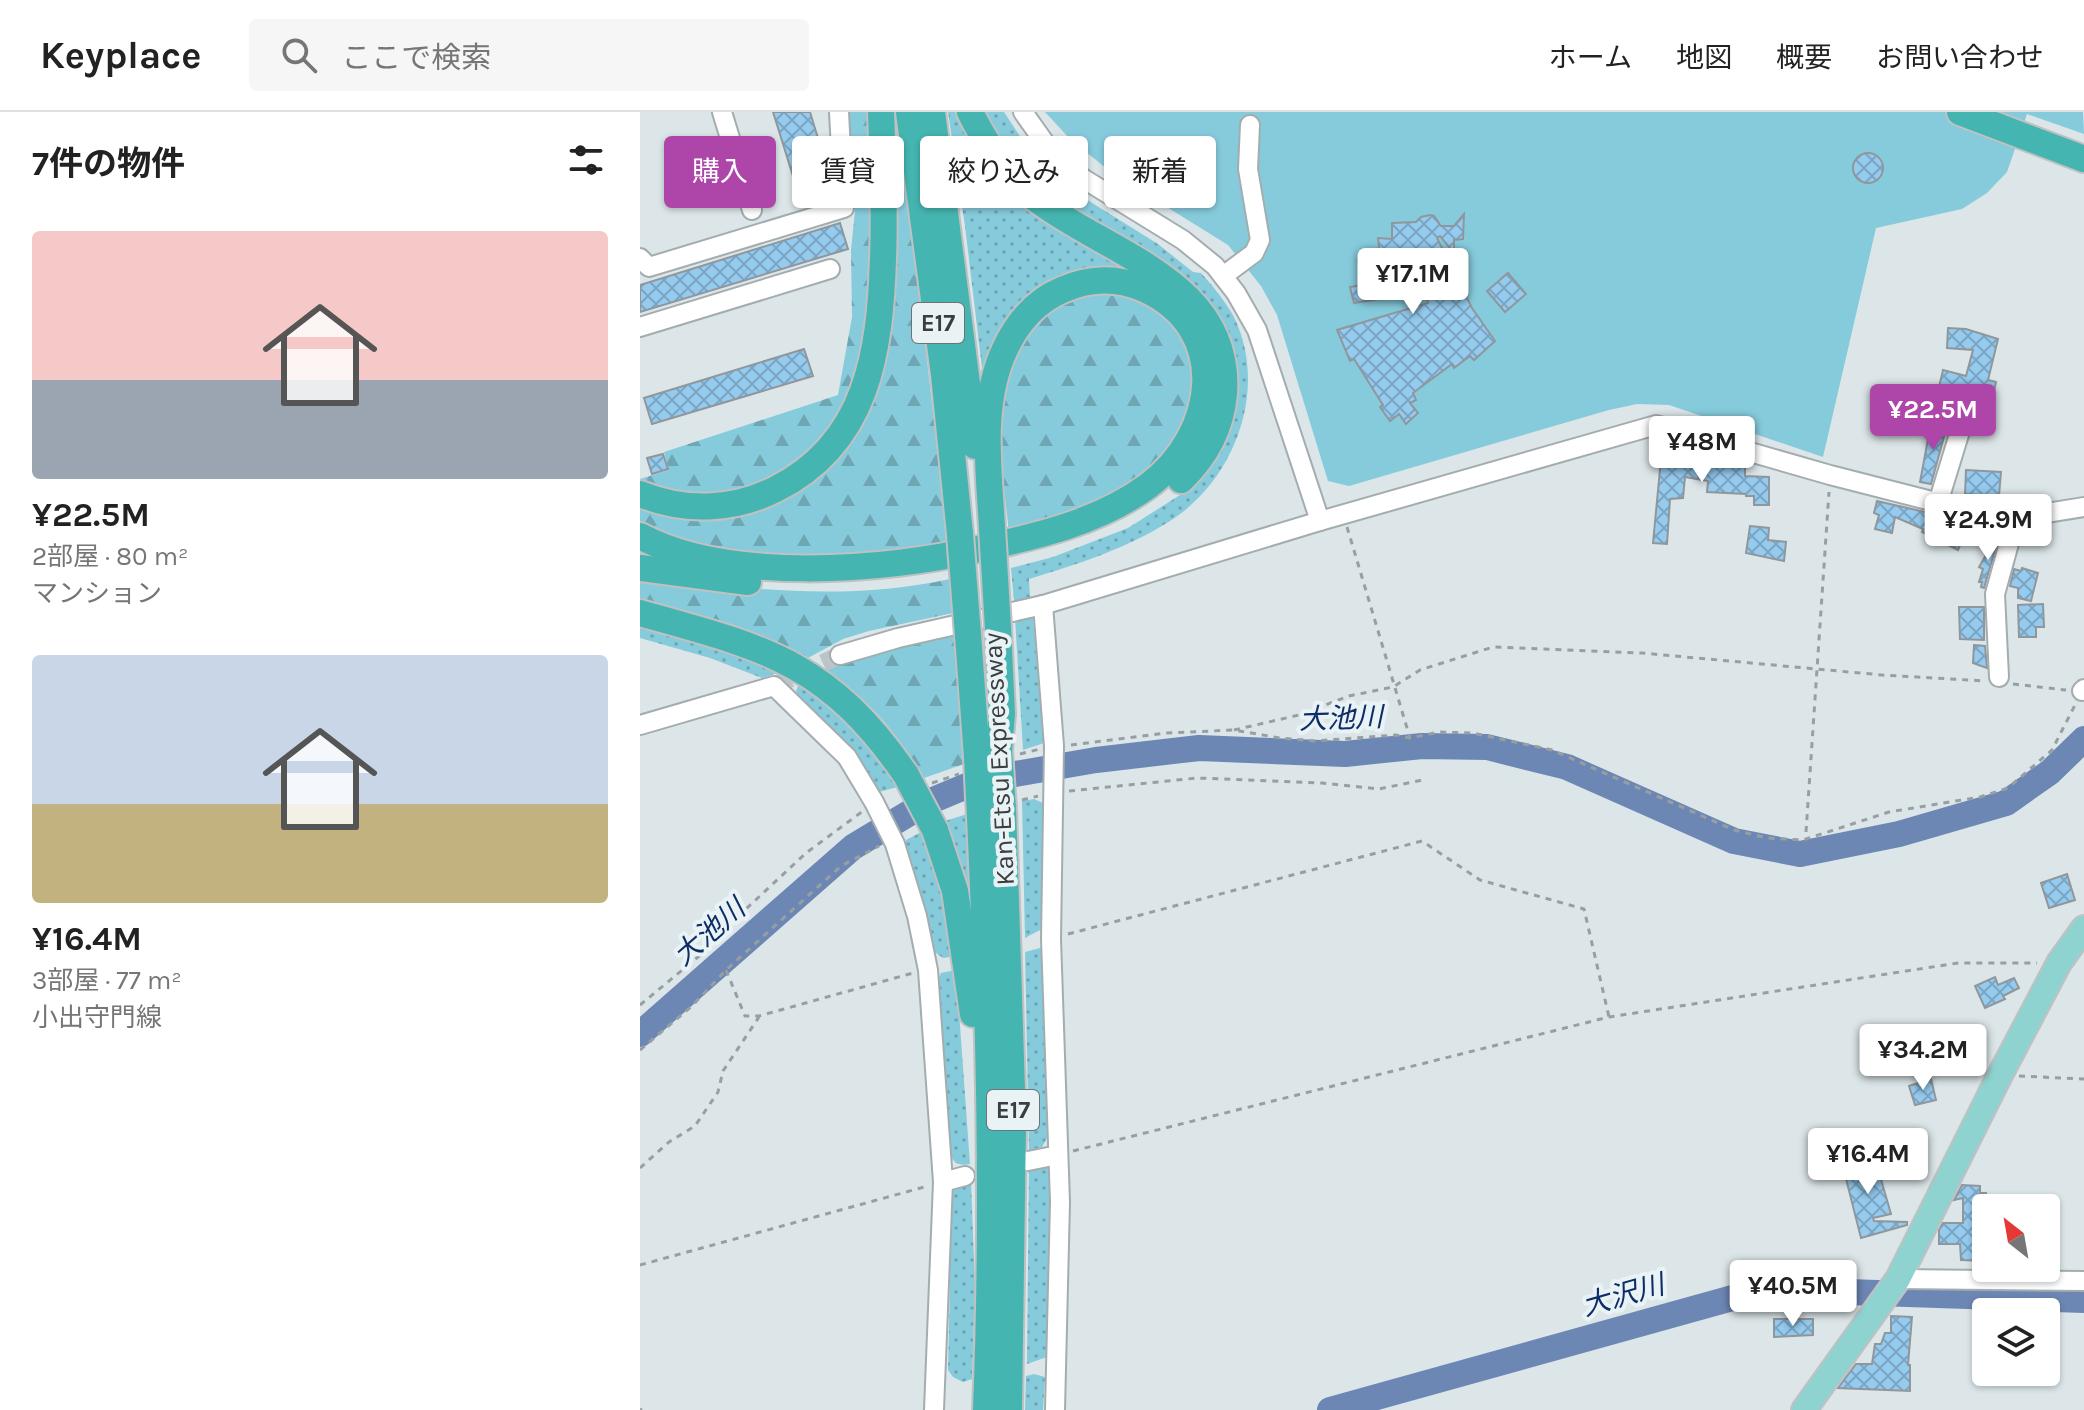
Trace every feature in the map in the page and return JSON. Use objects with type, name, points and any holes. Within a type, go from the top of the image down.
[{"type":"highway","points":[[640,494],[694,507],[747,501],[787,484],[805,471],[822,456],[847,425],[858,406],[872,365],[880,313],[884,232],[881,112]]},
{"type":"highway","name":"Kan-Etsu Expressway","points":[[909,112],[944,374],[978,531]]},
{"type":"highway","name":"Kan-Etsu Expressway","points":[[932,112],[968,382],[986,631],[988,759],[1013,1122],[1009,1410]]},
{"type":"highway","points":[[640,568],[713,579],[799,583],[907,578],[976,567],[1044,551],[1117,524],[1158,500],[1200,459],[1217,425],[1224,387],[1219,348],[1202,316],[1184,294],[1159,274],[1070,223],[1033,197],[1002,165],[970,112]]},
{"type":"highway","points":[[1960,112],[2084,159]]},
{"type":"highway","points":[[640,536],[668,549],[720,561],[783,567],[853,566],[973,551],[1052,531],[1101,513],[1139,492],[1163,473],[1186,448],[1200,419],[1206,388],[1203,358],[1190,327],[1167,302],[1153,293],[1123,282],[1091,281],[1056,292],[1025,316],[1004,350],[991,396],[978,531]]},
{"type":"highway","points":[[640,613],[737,639],[807,673],[861,715],[916,780],[955,891],[971,995],[982,1109],[989,1249]]},
{"type":"highway","name":"Kan-Etsu Expressway","points":[[986,1410],[991,813]]},
{"type":"main road","points":[[1804,1410],[1898,1279],[2059,963],[2084,928]]},
{"type":"street","points":[[722,112],[752,210]]},
{"type":"street","points":[[640,258],[649,267],[844,208],[839,112]]},
{"type":"street","points":[[1023,112],[1052,153],[1084,179],[1183,240],[1223,276],[1257,330],[1320,521]]},
{"type":"street","points":[[1223,276],[1254,253],[1260,240],[1248,169],[1250,125]]},
{"type":"street","points":[[640,327],[830,269]]},
{"type":"street","points":[[840,655],[898,638],[1043,605],[1320,521],[1656,425],[1830,475],[1990,516],[2016,518],[2084,507]]},
{"type":"street","points":[[1938,503],[1961,428]]},
{"type":"street","points":[[1998,680],[1995,594],[2016,518]]},
{"type":"street","points":[[1043,605],[1054,746],[1051,939],[1060,1202],[1055,1410]]},
{"type":"street","points":[[640,725],[774,686],[847,757],[895,844],[917,916],[928,970],[943,1182],[934,1410]]},
{"type":"street","points":[[1028,1161],[1058,1155]]},
{"type":"street","points":[[943,1182],[965,1176]]},
{"type":"street","points":[[1898,1279],[2084,1281]]},
{"type":"path","points":[[1806,832],[1830,475]]},
{"type":"path","points":[[1344,516],[1410,738]]},
{"type":"path","points":[[916,780],[988,759],[1054,746],[1166,733],[1234,730],[1299,715],[1349,696],[1393,687],[1420,670],[1493,647],[1642,653],[1882,675],[1998,680],[2083,690],[2052,750],[2008,788],[1968,799],[1912,806],[1803,840],[1767,838],[1734,830],[1552,750],[1473,733],[1439,732],[1410,738],[1396,735],[1314,741],[1234,730]]},
{"type":"path","points":[[640,1005],[704,952],[717,936],[806,853],[874,802]]},
{"type":"path","points":[[1051,939],[1422,841],[1480,880],[1584,909],[1609,1017]]},
{"type":"path","points":[[1058,1155],[1609,1017],[1958,963],[2059,963]]},
{"type":"path","points":[[726,970],[745,1016],[759,1016],[928,970]]},
{"type":"path","points":[[640,1168],[669,1142],[695,1126],[718,1092],[723,1071],[759,1016]]},
{"type":"path","points":[[2000,1075],[2084,1079]]},
{"type":"path","points":[[640,1265],[943,1182]]},
{"type":"green space","points":[[846,112],[868,112],[869,136],[848,136]]},
{"type":"green space","points":[[891,112],[895,112],[898,136],[889,136]]},
{"type":"green space","points":[[948,112],[959,112],[971,136],[952,136]]},
{"type":"green space","points":[[981,112],[1004,112],[1020,136],[997,136]]},
{"type":"green space","points":[[1045,112],[2083,112],[2084,134],[2027,114],[2007,172],[1987,193],[1962,209],[1876,228],[1823,457],[1669,405],[1637,404],[1349,486],[1328,481],[1277,315],[1261,286],[1228,245],[1168,208],[1216,208],[1216,136],[1104,136],[1104,167],[1088,154],[1088,136],[1067,136]]},
{"type":"green space","points":[[904,176],[948,543],[820,557],[754,555],[691,544],[640,524],[640,504],[767,506],[799,490],[829,467],[863,419],[882,208],[904,208]]},
{"type":"green space","points":[[1088,200],[1158,244],[1193,272],[1201,273],[1234,317],[1244,345],[1248,373],[1246,402],[1240,431],[1228,457],[1212,482],[1193,503],[1170,521],[1119,548],[1029,579],[1030,598],[1014,601],[1011,568],[1053,557],[1128,528],[1180,495],[1203,469],[1232,365],[1064,208],[1088,208]]},
{"type":"green space","points":[[855,208],[870,208],[872,283],[867,344],[841,418],[787,475],[733,495],[681,495],[640,483],[640,479],[669,470],[664,452],[838,395],[852,317],[851,250]]},
{"type":"green space","points":[[962,208],[1060,208],[1153,280],[984,385]]},
{"type":"green space","points":[[1117,291],[1161,309],[1186,338],[1197,381],[1187,427],[1156,467],[1104,499],[1009,531],[1000,458],[1000,419],[1005,379],[1027,329],[1072,295]]},
{"type":"green space","points":[[640,576],[757,589],[833,592],[911,586],[950,579],[953,613],[843,639],[808,658],[746,630],[640,600]]},
{"type":"green space","points":[[1033,617],[1044,743],[1023,750],[1015,618]]},
{"type":"green space","points":[[640,621],[787,670],[762,678],[710,658],[640,638]]},
{"type":"green space","points":[[954,631],[964,764],[924,778],[881,718],[855,692],[825,671],[849,657]]},
{"type":"green space","points":[[799,684],[830,698],[905,785],[879,792],[872,788],[800,701],[796,691]]},
{"type":"green space","points":[[1034,799],[1045,804],[1042,929],[1025,938],[1022,801]]},
{"type":"green space","points":[[967,814],[973,934],[957,854],[945,821]]},
{"type":"green space","points":[[927,829],[941,870],[955,956],[943,958],[932,950],[915,878],[904,850],[906,840]]},
{"type":"green space","points":[[1043,950],[1050,1133],[1042,1147],[1029,1150],[1025,952]]},
{"type":"green space","points":[[956,970],[970,1164],[966,1165],[955,1162],[950,1154],[937,983],[941,973]]},
{"type":"green space","points":[[1044,1164],[1051,1169],[1054,1179],[1047,1357],[1027,1364],[1029,1168]]},
{"type":"green space","points":[[971,1181],[975,1286],[972,1379],[963,1382],[948,1370],[948,1194],[953,1187]]},
{"type":"green space","points":[[1034,1374],[1045,1377],[1043,1410],[1025,1410],[1026,1376]]},
{"type":"building","points":[[773,112],[810,112],[817,136],[792,136],[792,173]]},
{"type":"building","points":[[1868,153],[1879,157],[1883,168],[1879,179],[1868,183],[1857,179],[1853,168],[1857,157]]},
{"type":"building","points":[[1464,214],[1463,239],[1454,240],[1454,253],[1440,236],[1437,238],[1472,308],[1495,341],[1474,360],[1470,356],[1454,368],[1452,364],[1413,393],[1416,400],[1410,403],[1418,413],[1406,424],[1399,414],[1390,421],[1354,359],[1350,361],[1337,330],[1428,303],[1426,291],[1354,303],[1350,287],[1362,285],[1358,259],[1380,258],[1378,238],[1392,239],[1392,223],[1416,222],[1430,215],[1441,226],[1454,226]]},
{"type":"building","points":[[840,223],[848,249],[640,312],[640,285]]},
{"type":"building","points":[[1508,273],[1526,294],[1505,312],[1487,291]]},
{"type":"building","points":[[1948,328],[1966,329],[1998,339],[1988,380],[1996,382],[1991,404],[1938,391],[1943,370],[1966,376],[1973,350],[1947,348]]},
{"type":"building","points":[[804,349],[813,376],[652,424],[644,398]]},
{"type":"building","points":[[1931,423],[1947,426],[1931,484],[1920,482]]},
{"type":"building","points":[[1676,445],[1694,448],[1693,454],[1701,455],[1700,459],[1745,463],[1745,476],[1769,477],[1769,505],[1754,505],[1754,496],[1746,494],[1707,492],[1708,481],[1685,477],[1683,498],[1670,499],[1667,544],[1653,543],[1661,459],[1674,460]]},
{"type":"building","points":[[663,454],[668,469],[652,474],[647,458]]},
{"type":"building","points":[[1966,470],[2001,472],[1999,496],[1965,494]]},
{"type":"building","points":[[1877,501],[1951,518],[1963,525],[1960,533],[1964,535],[1958,550],[1895,517],[1892,533],[1875,529],[1879,515],[1874,513]]},
{"type":"building","points":[[1750,526],[1769,528],[1768,540],[1786,542],[1784,561],[1746,553]]},
{"type":"building","points":[[2001,529],[1984,588],[1979,582],[1983,569],[1979,567]]},
{"type":"building","points":[[2022,568],[2038,573],[2031,601],[2018,598],[2018,588],[2010,586],[2014,569],[2021,571]]},
{"type":"building","points":[[2043,604],[2044,627],[2036,627],[2036,637],[2019,637],[2018,605]]},
{"type":"building","points":[[1959,607],[1984,607],[1984,640],[1960,639]]},
{"type":"building","points":[[1974,645],[1985,646],[1987,668],[1973,663]]},
{"type":"building","points":[[2067,874],[2075,900],[2049,908],[2041,883]]},
{"type":"building","points":[[1995,977],[1998,985],[2014,978],[2019,988],[1985,1008],[1975,986]]},
{"type":"building","points":[[1931,1079],[1936,1100],[1915,1105],[1909,1086]]},
{"type":"building","points":[[1874,1155],[1891,1214],[1873,1218],[1874,1221],[1907,1222],[1907,1225],[1861,1238],[1842,1163]]},
{"type":"building","points":[[1962,1185],[1980,1186],[1980,1193],[1986,1193],[1972,1194],[1972,1260],[1961,1260],[1960,1244],[1939,1244],[1939,1230],[1943,1223],[1963,1223],[1963,1198],[1954,1200]]},
{"type":"building","points":[[1891,1316],[1912,1317],[1908,1365],[1910,1391],[1838,1388],[1856,1364],[1872,1364],[1875,1344],[1881,1344],[1885,1333],[1891,1333]]},
{"type":"building","points":[[1774,1319],[1813,1319],[1813,1335],[1774,1337]]},
{"type":"waterway","name":"大池川","points":[[640,1034],[853,847],[926,803],[981,780],[1096,760],[1199,748],[1345,754],[1422,746],[1487,747],[1567,767],[1734,841],[1800,854],[1899,834],[2006,803],[2050,772],[2084,739]]},
{"type":"waterway","name":"大沢川","points":[[1330,1410],[1754,1292],[1788,1290],[2084,1300]]},
{"type":"tunnel","points":[[774,686],[840,655]]}]
